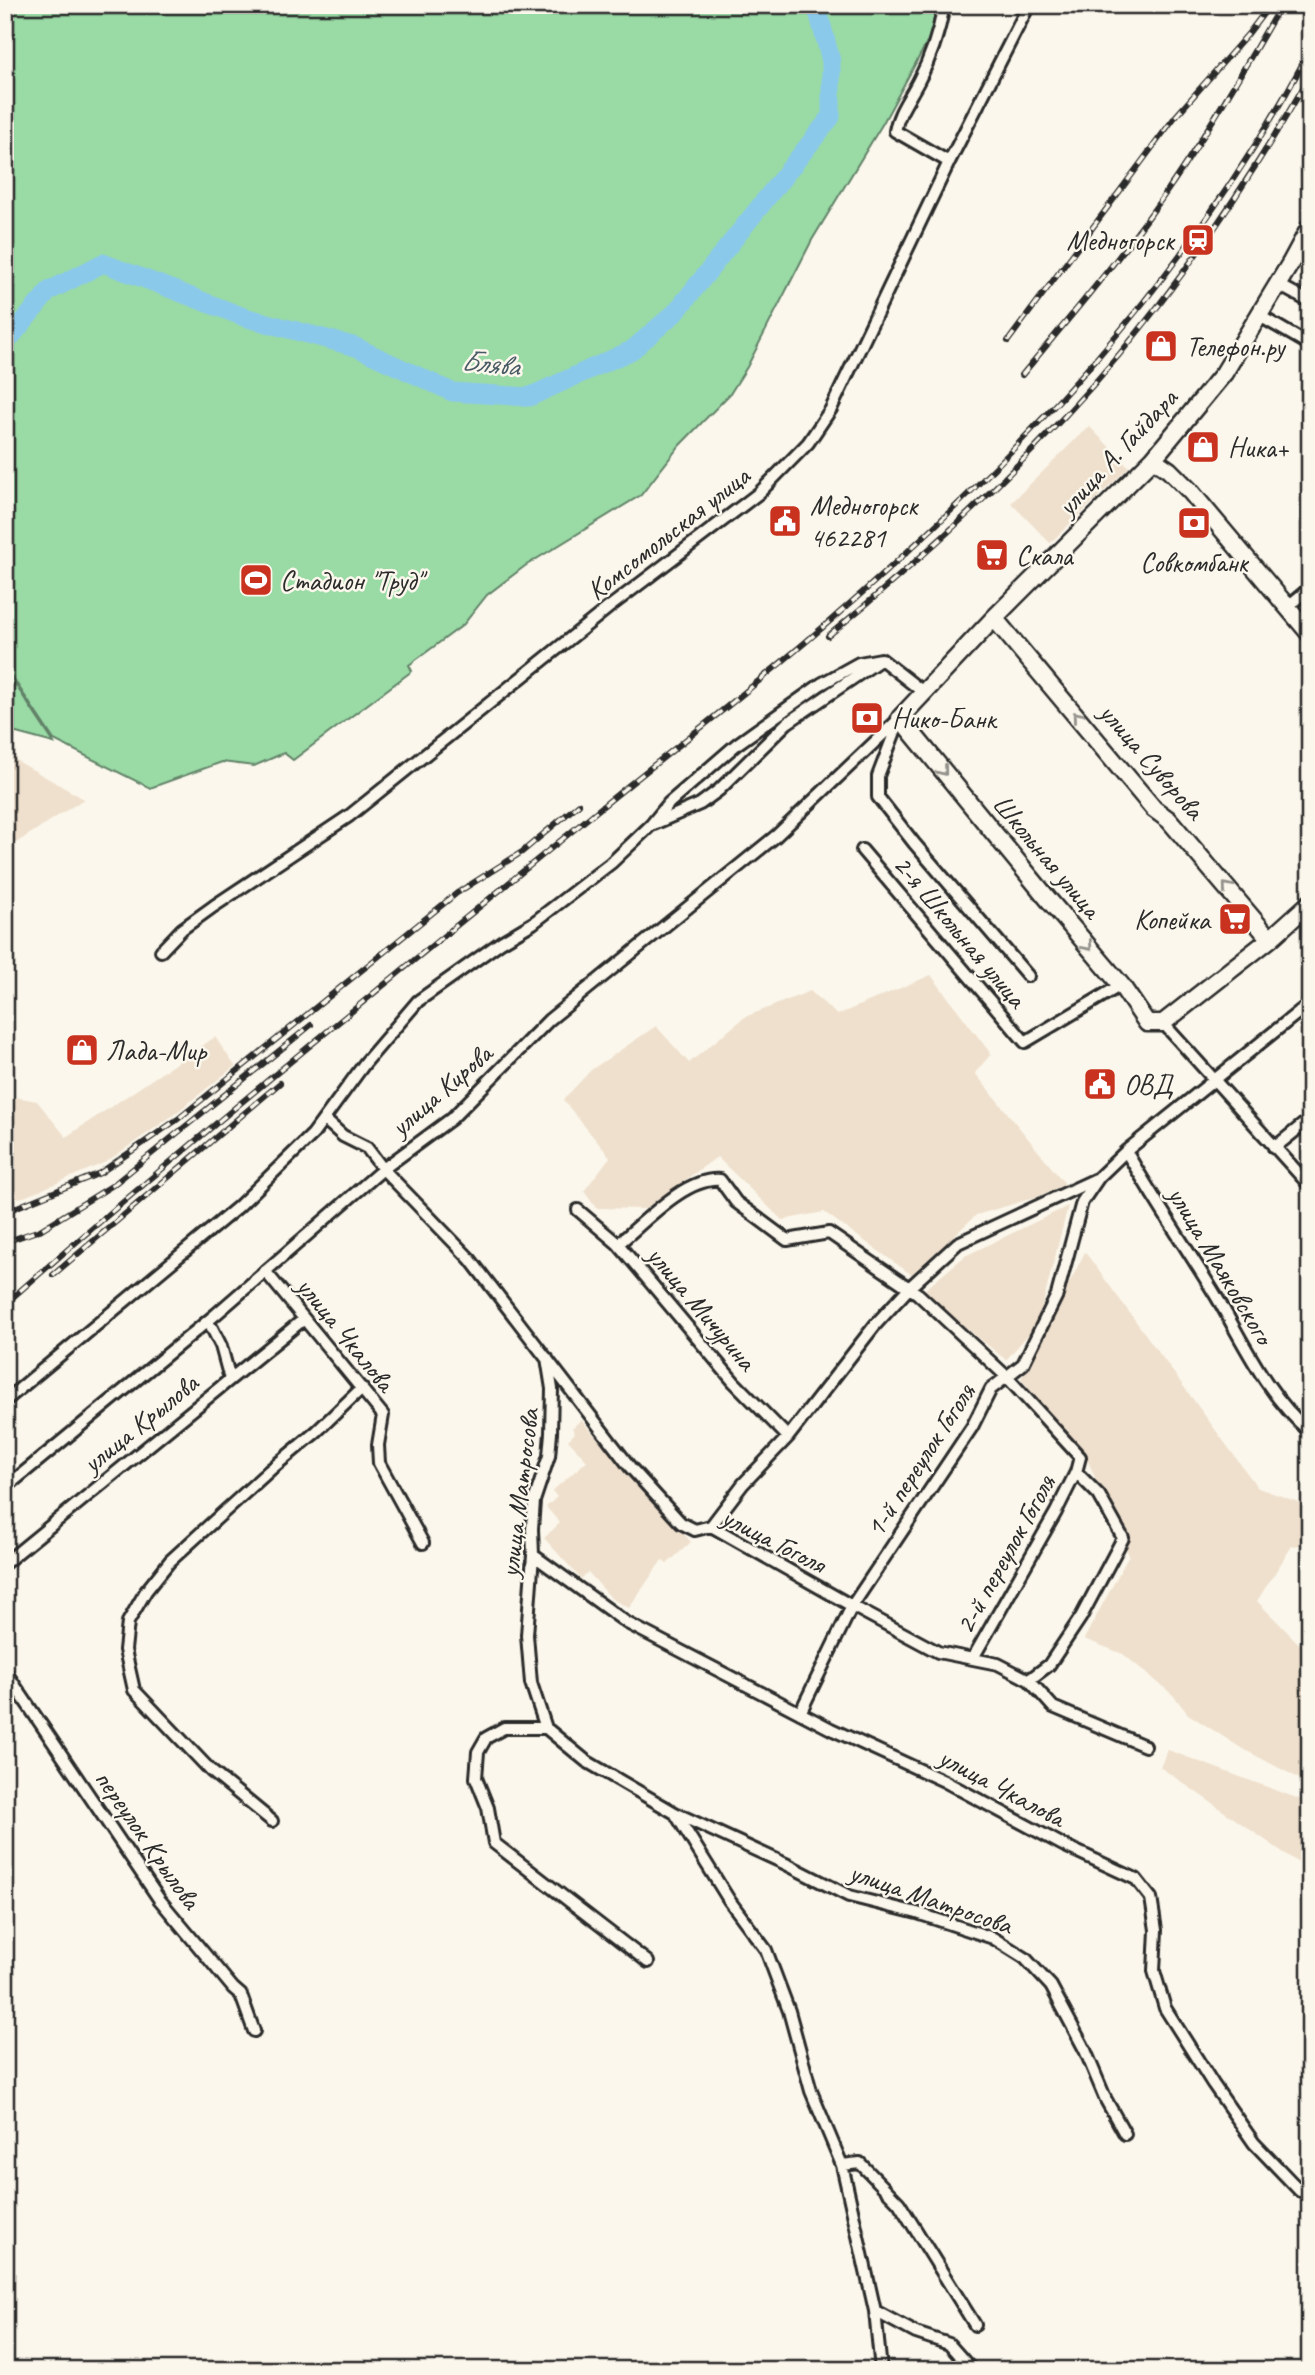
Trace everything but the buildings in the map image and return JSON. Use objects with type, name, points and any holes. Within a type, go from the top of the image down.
[{"type":"street","points":[[944,5],[937,40],[897,121],[895,131],[949,162]]},
{"type":"street","name":"Комсомольская улица","points":[[161,951],[182,929],[214,906],[349,816],[608,608],[759,493],[808,443],[831,409],[949,162],[1029,5]]},
{"type":"street","name":"улица А. Гайдара","points":[[900,718],[1074,536],[1153,459],[1224,373],[1310,227]]},
{"type":"street","points":[[1277,284],[1310,302]]},
{"type":"street","points":[[1258,315],[1310,345]]},
{"type":"street","points":[[1153,459],[1169,470],[1190,491],[1310,634]]},
{"type":"street","points":[[1287,607],[1310,588]]},
{"type":"street","name":"улица Суворова","points":[[994,618],[1154,808],[1169,820],[1270,939]]},
{"type":"street","points":[[652,825],[700,804],[719,790],[788,723],[881,659]]},
{"type":"street","points":[[5,1401],[238,1207],[313,1134],[365,1063],[418,1001],[501,942],[533,923],[611,863],[652,825],[669,803],[737,744],[821,684],[859,663],[881,659],[923,692]]},
{"type":"street","points":[[900,718],[878,776],[878,797],[1028,976]]},
{"type":"street","name":"Школьная улица","points":[[900,718],[1121,985],[1147,1023],[1163,1024],[1310,1186]]},
{"type":"street","name":"улица Кирова","points":[[5,1488],[215,1315],[383,1169],[451,1119],[549,1020],[776,836],[900,718]]},
{"type":"street","name":"2-я Школьная улица","points":[[862,850],[1025,1042],[1121,985]]},
{"type":"street","points":[[1163,1024],[1270,939],[1310,903]]},
{"type":"street","points":[[711,1526],[743,1484],[788,1437],[875,1325],[958,1243],[1099,1177],[1126,1151],[1212,1080],[1310,1003]]},
{"type":"street","name":"улица Гоголя","points":[[324,1119],[343,1136],[367,1148],[383,1169],[470,1259],[630,1467],[681,1523],[695,1530],[711,1526],[938,1652],[998,1664],[1029,1680],[1053,1707],[1145,1746]]},
{"type":"street","points":[[1274,1147],[1310,1119]]},
{"type":"street","name":"улица Маяковского","points":[[1126,1151],[1244,1347],[1271,1388],[1299,1423],[1310,1432]]},
{"type":"street","name":"1-й переулок Гоголя","points":[[800,1713],[852,1606],[972,1427],[991,1389],[1023,1364],[1057,1295],[1082,1202],[1099,1177]]},
{"type":"street","points":[[618,1244],[687,1188],[711,1180],[720,1180],[736,1202],[787,1240],[829,1233],[913,1286],[1007,1377],[1080,1457],[1076,1472],[1099,1494],[1123,1538],[1081,1617],[1049,1665],[1029,1680]]},
{"type":"street","name":"улица Мичурина","points":[[578,1210],[618,1244],[734,1382],[788,1437]]},
{"type":"street","name":"улица Чкалова","points":[[265,1271],[383,1415],[378,1446],[379,1463],[423,1543]]},
{"type":"street","name":"улица Крылова","points":[[5,1563],[304,1319]]},
{"type":"street","points":[[212,1328],[230,1379]]},
{"type":"street","name":"улица Матросова","points":[[547,1358],[552,1389],[551,1433],[549,1457],[534,1502],[527,1635],[531,1684],[546,1728],[586,1761],[675,1813],[849,1896],[917,1913],[993,1938],[1025,1958],[1051,1986],[1125,2134]]},
{"type":"street","points":[[272,1821],[211,1771],[153,1714],[134,1690],[125,1650],[128,1622],[146,1591],[170,1561],[362,1388]]},
{"type":"street","name":"2-й переулок Гоголя","points":[[973,1658],[1076,1472]]},
{"type":"street","name":"улица Чкалова","points":[[533,1555],[626,1623],[831,1729],[944,1781],[1063,1845],[1136,1879],[1151,1898],[1156,1930],[1154,1971],[1165,2008],[1254,2143],[1300,2191]]},
{"type":"street","name":"переулок Крылова","points":[[5,1671],[159,1899],[241,1995],[254,2031]]},
{"type":"street","points":[[546,1728],[504,1728],[486,1738],[478,1752],[476,1778],[488,1808],[494,1843],[648,1962]]},
{"type":"street","name":"улица Матросова","points":[[675,1813],[729,1900],[766,1950],[789,2011],[811,2091],[842,2165],[875,2311],[881,2370]]},
{"type":"street","points":[[842,2165],[860,2163],[899,2203],[975,2325]]},
{"type":"street","points":[[875,2311],[916,2333],[949,2344],[972,2370]]},
{"type":"shaded area","points":[[1089,426],[1129,467],[1050,543],[1011,503]]},
{"type":"shaded area","points":[[5,754],[84,799],[5,850]]},
{"type":"shaded area","points":[[931,975],[991,1054],[975,1073],[1065,1184],[1037,1197],[976,1215],[912,1275],[824,1212],[782,1220],[717,1157],[645,1209],[596,1208],[584,1191],[610,1157],[563,1100],[591,1070],[656,1026],[689,1063],[745,1017],[810,991],[837,1015]]},
{"type":"shaded area","points":[[215,1037],[235,1066],[172,1116],[106,1162],[24,1197],[5,1200],[5,1095],[37,1101],[66,1137]]},
{"type":"shaded area","points":[[1068,1206],[1038,1323],[1006,1360],[922,1292],[965,1256]]},
{"type":"shaded area","points":[[1085,1252],[1258,1488],[1310,1506],[1310,1544],[1292,1546],[1257,1601],[1310,1655],[1310,1784],[1241,1748],[1188,1714],[1173,1695],[1123,1654],[1084,1639],[1129,1555],[1088,1461],[1021,1379]]},
{"type":"shaded area","points":[[581,1420],[691,1542],[667,1564],[662,1560],[629,1608],[612,1599],[588,1572],[581,1579],[544,1538],[560,1523],[546,1507],[557,1497],[552,1491],[587,1461],[568,1440],[575,1433],[572,1428]]},
{"type":"shaded area","points":[[1168,1750],[1310,1803],[1310,1871],[1160,1767]]},
{"type":"green space","points":[[22,5],[937,5],[930,37],[883,123],[812,240],[747,367],[730,394],[680,445],[641,495],[525,566],[487,595],[463,625],[409,665],[412,671],[293,760],[284,753],[254,766],[222,762],[150,788],[54,740],[5,666],[5,19]]},
{"type":"green space","points":[[5,669],[54,743],[5,730]]},
{"type":"waterway","name":"Блява","points":[[5,344],[49,291],[103,263],[244,317],[356,347],[452,392],[529,397],[632,350],[676,312],[831,117],[831,61],[814,5]]},
{"type":"railway","points":[[1008,341],[1175,117],[1270,5]]},
{"type":"railway","points":[[1022,375],[1158,204],[1204,136],[1281,5]]},
{"type":"railway","points":[[5,1304],[302,1052],[802,645],[901,558],[969,493],[1035,427],[1097,358],[1156,286],[1263,133],[1310,50]]},
{"type":"railway","points":[[828,636],[905,571],[979,503],[1051,431],[1118,356],[1171,289],[1220,220],[1310,76]]},
{"type":"railway","points":[[5,1212],[100,1173],[178,1119],[457,893],[522,852],[579,804]]},
{"type":"railway","points":[[5,1242],[40,1230],[113,1185],[311,1025]]},
{"type":"railway","points":[[53,1275],[280,1083]]},
{"type":"place","name":"Медногорск","points":[[1198,240]]},
{"type":"place","name":"Телефон.ру","points":[[1161,346]]},
{"type":"place","name":"Ника+","points":[[1203,447]]},
{"type":"place","name":"Медногорск 462281","points":[[785,521]]},
{"type":"place","name":"Совкомбанк","points":[[1194,523]]},
{"type":"place","name":"Скала","points":[[992,555]]},
{"type":"place","name":"Стадион \"Труд\"","points":[[256,580]]},
{"type":"place","name":"Нико-Банк","points":[[867,718]]},
{"type":"place","name":"Копейка","points":[[1235,919]]},
{"type":"place","name":"Лада-Мир","points":[[82,1050]]},
{"type":"place","name":"ОВД","points":[[1100,1084]]}]
